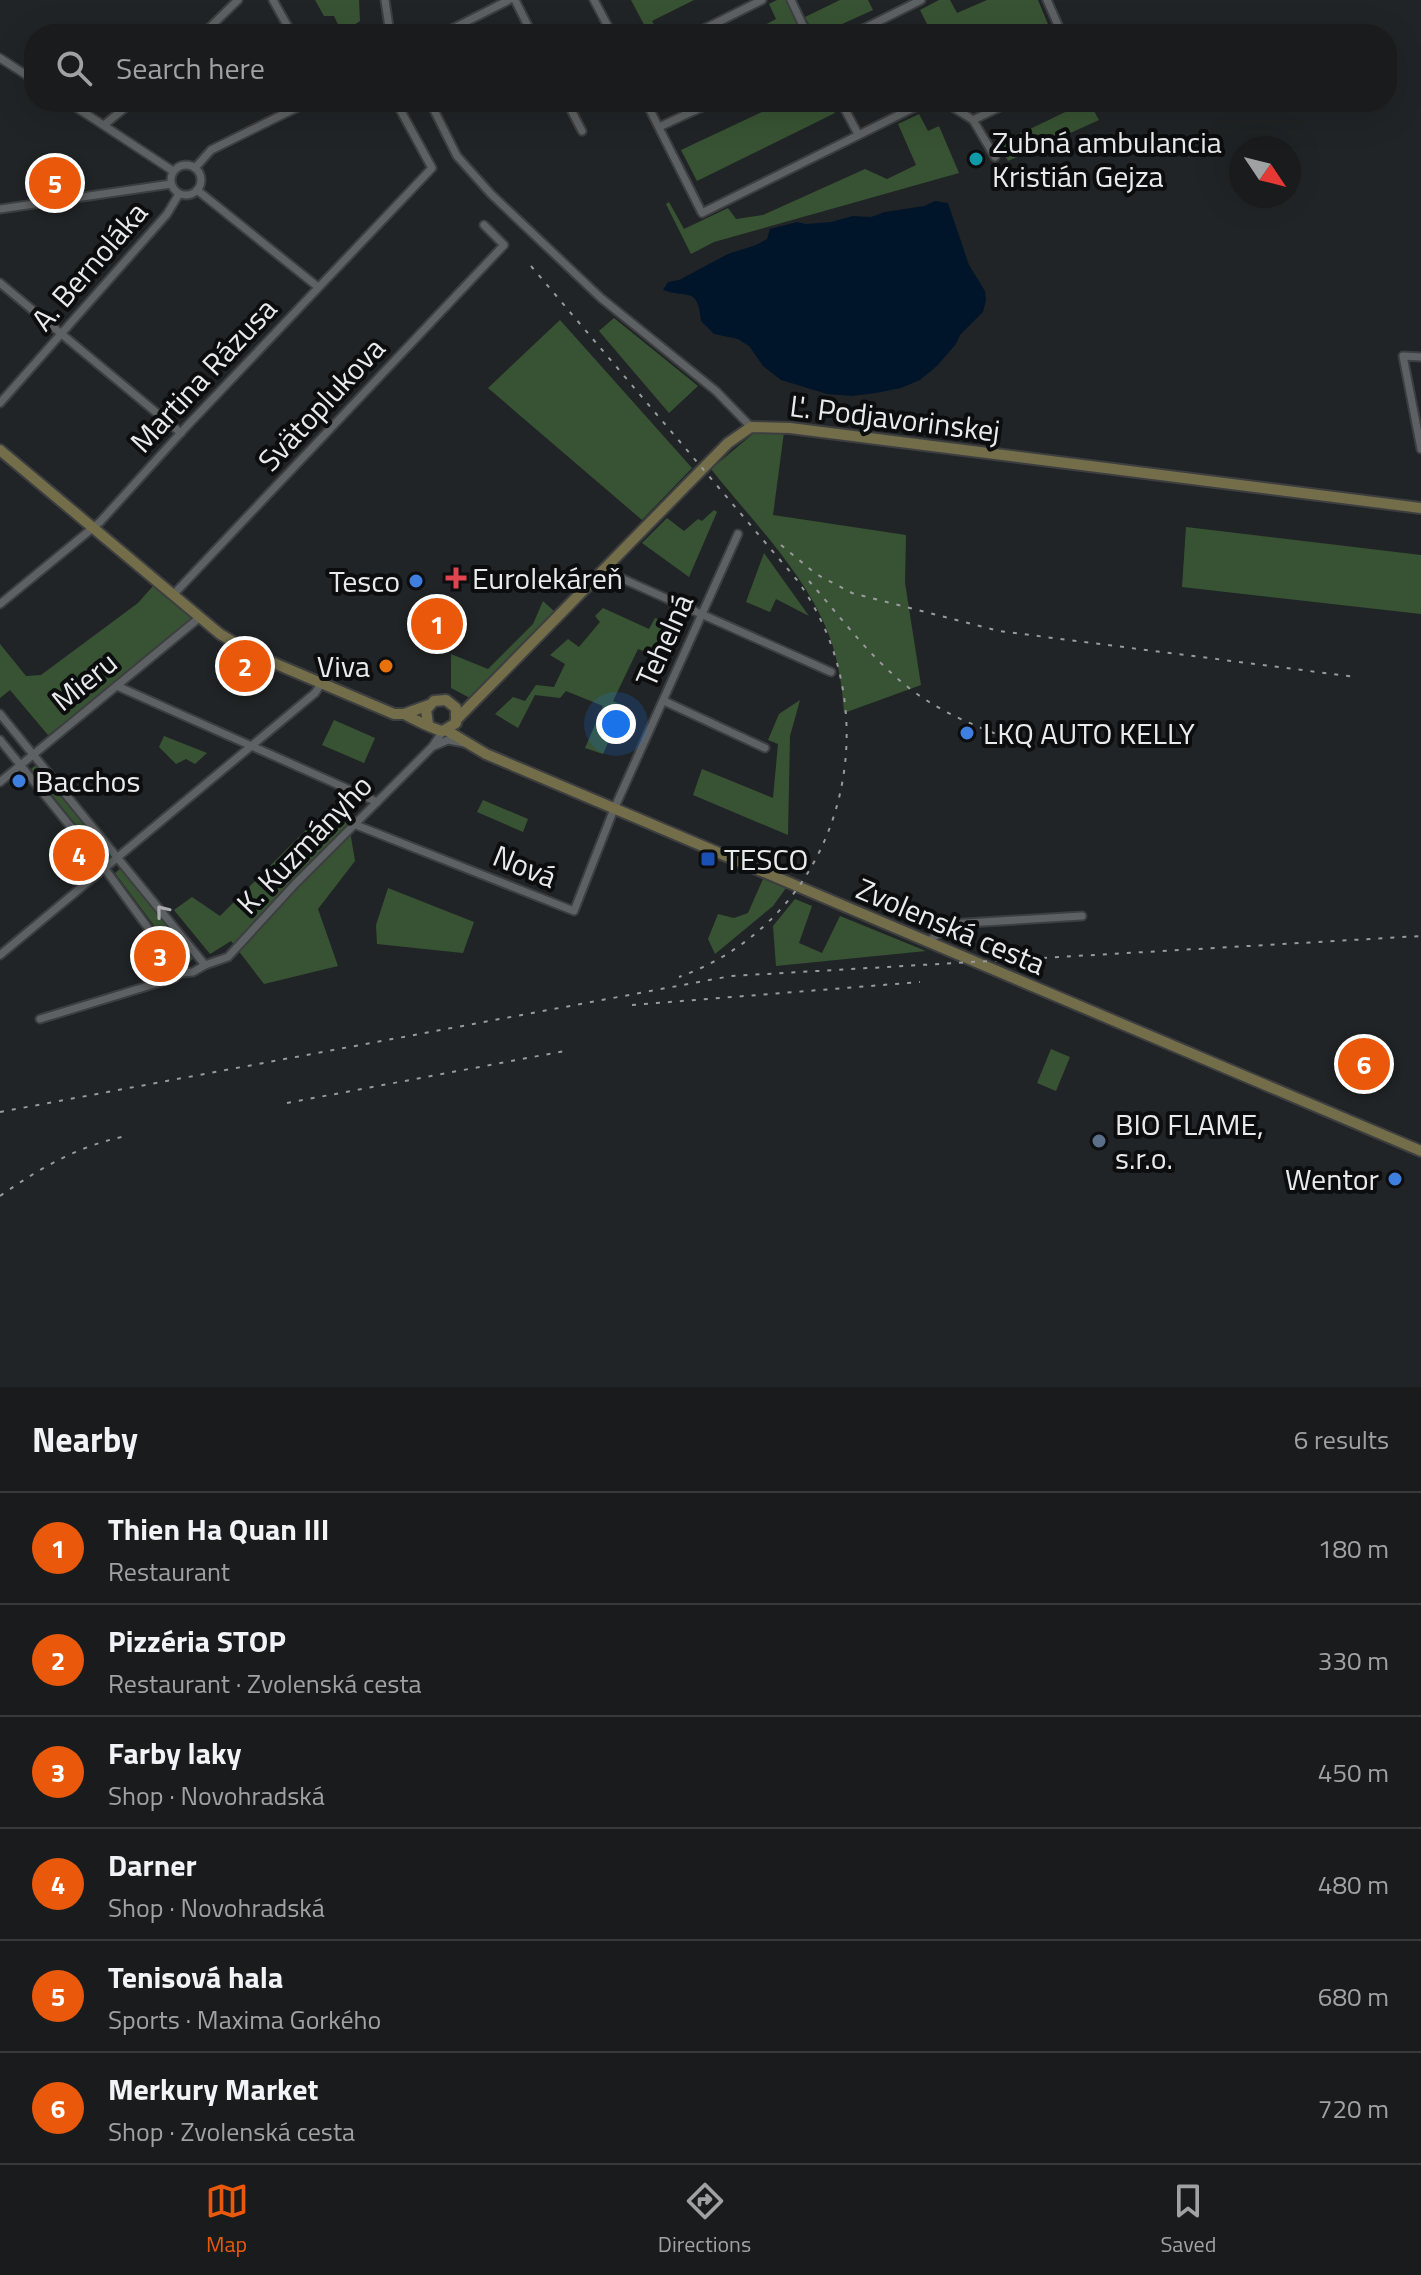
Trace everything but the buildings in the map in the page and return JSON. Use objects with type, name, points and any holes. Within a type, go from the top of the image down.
[{"type":"street","points":[[213,24],[238,0]]},
{"type":"street","points":[[273,0],[286,24]]},
{"type":"street","points":[[385,0],[389,24]]},
{"type":"street","points":[[463,24],[512,0],[526,24]]},
{"type":"street","points":[[594,0],[607,24]]},
{"type":"street","points":[[714,24],[762,0]]},
{"type":"street","points":[[791,0],[802,24]]},
{"type":"street","points":[[873,24],[921,0]]},
{"type":"street","points":[[1047,0],[1058,24]]},
{"type":"street","points":[[0,58],[24,74]]},
{"type":"street","points":[[84,112],[173,171]]},
{"type":"street","points":[[104,125],[120,112]]},
{"type":"street","points":[[195,168],[211,150],[288,112]]},
{"type":"street","name":"Martina Rázusa","points":[[0,604],[92,529],[432,168],[401,112]]},
{"type":"street","points":[[435,112],[465,166],[500,204],[601,298],[716,391],[751,427]]},
{"type":"street","points":[[572,112],[582,131]]},
{"type":"street","points":[[651,112],[702,213],[904,112]]},
{"type":"street","points":[[659,127],[691,112]]},
{"type":"street","points":[[846,112],[858,134]]},
{"type":"street","points":[[961,112],[973,120],[995,157]]},
{"type":"street","points":[[973,120],[989,112]]},
{"type":"street","points":[[184,165],[195,168],[201,179],[197,190],[189,195],[179,194],[171,184],[173,171],[184,165]]},
{"type":"street","points":[[0,209],[171,184]]},
{"type":"street","points":[[197,190],[318,287]]},
{"type":"street","name":"A. Bernoláka","points":[[0,403],[167,214],[179,194]]},
{"type":"street","name":"Svätoplukova","points":[[173,595],[504,245],[484,225]]},
{"type":"street","points":[[0,283],[181,433]]},
{"type":"street","points":[[1421,357],[1403,356],[1421,449]]},
{"type":"street","name":"Ľ. Podjavorinskej","points":[[456,721],[728,443],[751,427],[790,428],[1421,508]]},
{"type":"street","name":"Zvolenská cesta","points":[[0,450],[199,618],[235,644],[321,684],[394,714],[404,714],[614,809],[1421,1151]]},
{"type":"street","name":"Tehelná","points":[[614,809],[738,534]]},
{"type":"street","points":[[605,571],[831,672]]},
{"type":"street","name":"Mieru","points":[[0,782],[199,618]]},
{"type":"street","points":[[0,955],[315,693],[321,684]]},
{"type":"street","points":[[117,686],[377,802]]},
{"type":"street","points":[[404,714],[442,699],[453,704],[474,702]]},
{"type":"street","points":[[664,701],[765,748]]},
{"type":"street","points":[[453,704],[464,743]]},
{"type":"street","points":[[429,705],[425,715],[438,729]]},
{"type":"street","points":[[0,714],[205,965]]},
{"type":"street","points":[[432,747],[438,729],[456,721]]},
{"type":"street","points":[[0,740],[105,869],[181,973]]},
{"type":"street","points":[[432,747],[448,740],[464,743]]},
{"type":"street","name":"K. Kuzmányho","points":[[40,1019],[174,978],[181,973],[193,972],[228,957],[295,884],[432,747]]},
{"type":"street","name":"Nová","points":[[356,825],[574,911],[614,809]]},
{"type":"street","points":[[928,942],[950,924],[1082,916]]},
{"type":"green space","points":[[315,0],[359,0],[360,21],[356,24],[338,24],[334,16],[324,16]]},
{"type":"green space","points":[[631,0],[694,0],[652,21],[654,24],[644,24]]},
{"type":"green space","points":[[787,0],[798,24],[767,24],[776,19],[769,4]]},
{"type":"green space","points":[[840,0],[868,0],[873,10],[842,24],[809,24],[805,17]]},
{"type":"green space","points":[[939,0],[950,0],[957,13],[987,0],[1038,0],[1048,24],[927,24],[920,10]]},
{"type":"green space","points":[[762,112],[835,113],[697,181],[681,150]]},
{"type":"green space","points":[[1065,112],[1095,112],[1099,120],[1008,161],[999,144]]},
{"type":"green space","points":[[919,114],[928,131],[939,126],[959,173],[714,242],[691,254],[666,204],[669,202],[684,229],[728,208],[736,219],[763,215],[865,169],[887,179],[916,165],[898,124]]},
{"type":"green space","points":[[614,318],[698,386],[669,413],[599,331]]},
{"type":"green space","points":[[560,320],[692,468],[642,520],[488,388]]},
{"type":"green space","points":[[784,432],[773,515],[906,535],[905,583],[921,685],[844,713],[836,656],[814,602],[787,562],[711,469],[754,433]]},
{"type":"green space","points":[[714,510],[717,512],[689,577],[642,543],[667,518],[684,531]]},
{"type":"green space","points":[[1186,527],[1421,555],[1421,614],[1182,587]]},
{"type":"green space","points":[[764,553],[809,616],[776,599],[770,612],[746,602]]},
{"type":"green space","points":[[153,586],[197,622],[48,735],[10,690],[0,698],[0,644],[26,676],[41,675],[138,603]]},
{"type":"green space","points":[[543,601],[556,613],[484,687],[470,698],[451,688],[451,654],[488,669],[533,624]]},
{"type":"green space","points":[[603,608],[649,629],[655,618],[671,624],[657,656],[638,649],[613,701],[624,706],[603,754],[585,748],[603,706],[566,691],[560,698],[535,695],[518,728],[495,714],[513,697],[525,701],[536,685],[554,687],[565,664],[550,655],[568,639],[579,647],[600,622],[595,616]]},
{"type":"green space","points":[[800,700],[790,736],[788,835],[693,795],[702,769],[773,798],[778,744],[768,740],[779,714]]},
{"type":"green space","points":[[334,720],[375,738],[364,763],[322,745]]},
{"type":"green space","points":[[164,736],[207,753],[195,764],[186,759],[176,764],[159,747]]},
{"type":"green space","points":[[36,765],[108,852],[102,857],[31,769]]},
{"type":"green space","points":[[483,800],[528,819],[523,832],[477,812]]},
{"type":"green space","points":[[327,809],[349,825],[355,861],[318,909],[338,966],[264,984],[231,941],[210,954],[174,910],[192,897],[220,916]]},
{"type":"green space","points":[[121,868],[194,958],[184,966],[115,873]]},
{"type":"green space","points":[[763,879],[786,888],[773,906],[715,954],[708,939],[718,914],[734,918],[748,913]]},
{"type":"green space","points":[[388,888],[474,922],[463,953],[377,944],[376,925]]},
{"type":"green space","points":[[795,899],[812,906],[799,943],[822,953],[840,916],[926,951],[776,966],[773,926]]},
{"type":"green space","points":[[1051,1049],[1070,1057],[1056,1091],[1037,1083]]},
{"type":"water","points":[[935,201],[948,203],[969,265],[985,291],[986,300],[983,312],[960,335],[937,366],[920,380],[901,388],[852,396],[827,394],[781,380],[763,366],[749,346],[738,339],[714,334],[701,321],[694,298],[663,290],[668,282],[679,280],[728,254],[767,239],[770,229],[797,222],[806,224],[853,216],[871,217]]},
{"type":"railway","points":[[531,266],[797,580],[827,634],[843,692],[846,751],[836,808],[814,862],[780,910],[735,949],[679,977]]},
{"type":"railway","points":[[781,545],[816,574],[852,593],[999,631],[1356,677]]},
{"type":"railway","points":[[809,581],[863,645],[909,688],[951,714],[1033,749]]},
{"type":"railway","points":[[0,1112],[731,976],[1421,936]]},
{"type":"railway","points":[[632,1005],[920,982]]},
{"type":"railway","points":[[287,1103],[570,1050]]},
{"type":"railway","points":[[0,1196],[60,1159],[126,1136]]},
{"type":"place","name":"Zubná ambulancia Kristián Gejza","points":[[976,159]]},
{"type":"place","name":"Tenisová hala","points":[[55,183]]},
{"type":"place","name":"Eurolekáreň","points":[[456,578]]},
{"type":"place","name":"Tesco","points":[[416,581]]},
{"type":"place","name":"Thien Ha Quan III","points":[[437,624]]},
{"type":"place","name":"Pizzéria STOP","points":[[245,666]]},
{"type":"place","name":"Viva","points":[[386,666]]},
{"type":"place","name":"LKQ AUTO KELLY","points":[[967,733]]},
{"type":"place","name":"Bacchos","points":[[19,781]]},
{"type":"place","name":"Darner","points":[[79,855]]},
{"type":"place","name":"TESCO","points":[[708,859]]},
{"type":"place","name":"Farby laky","points":[[160,956]]},
{"type":"place","name":"Merkury Market","points":[[1364,1064]]},
{"type":"place","name":"BIO FLAME, s.r.o.","points":[[1099,1141]]},
{"type":"place","name":"Wentor","points":[[1395,1179]]}]
